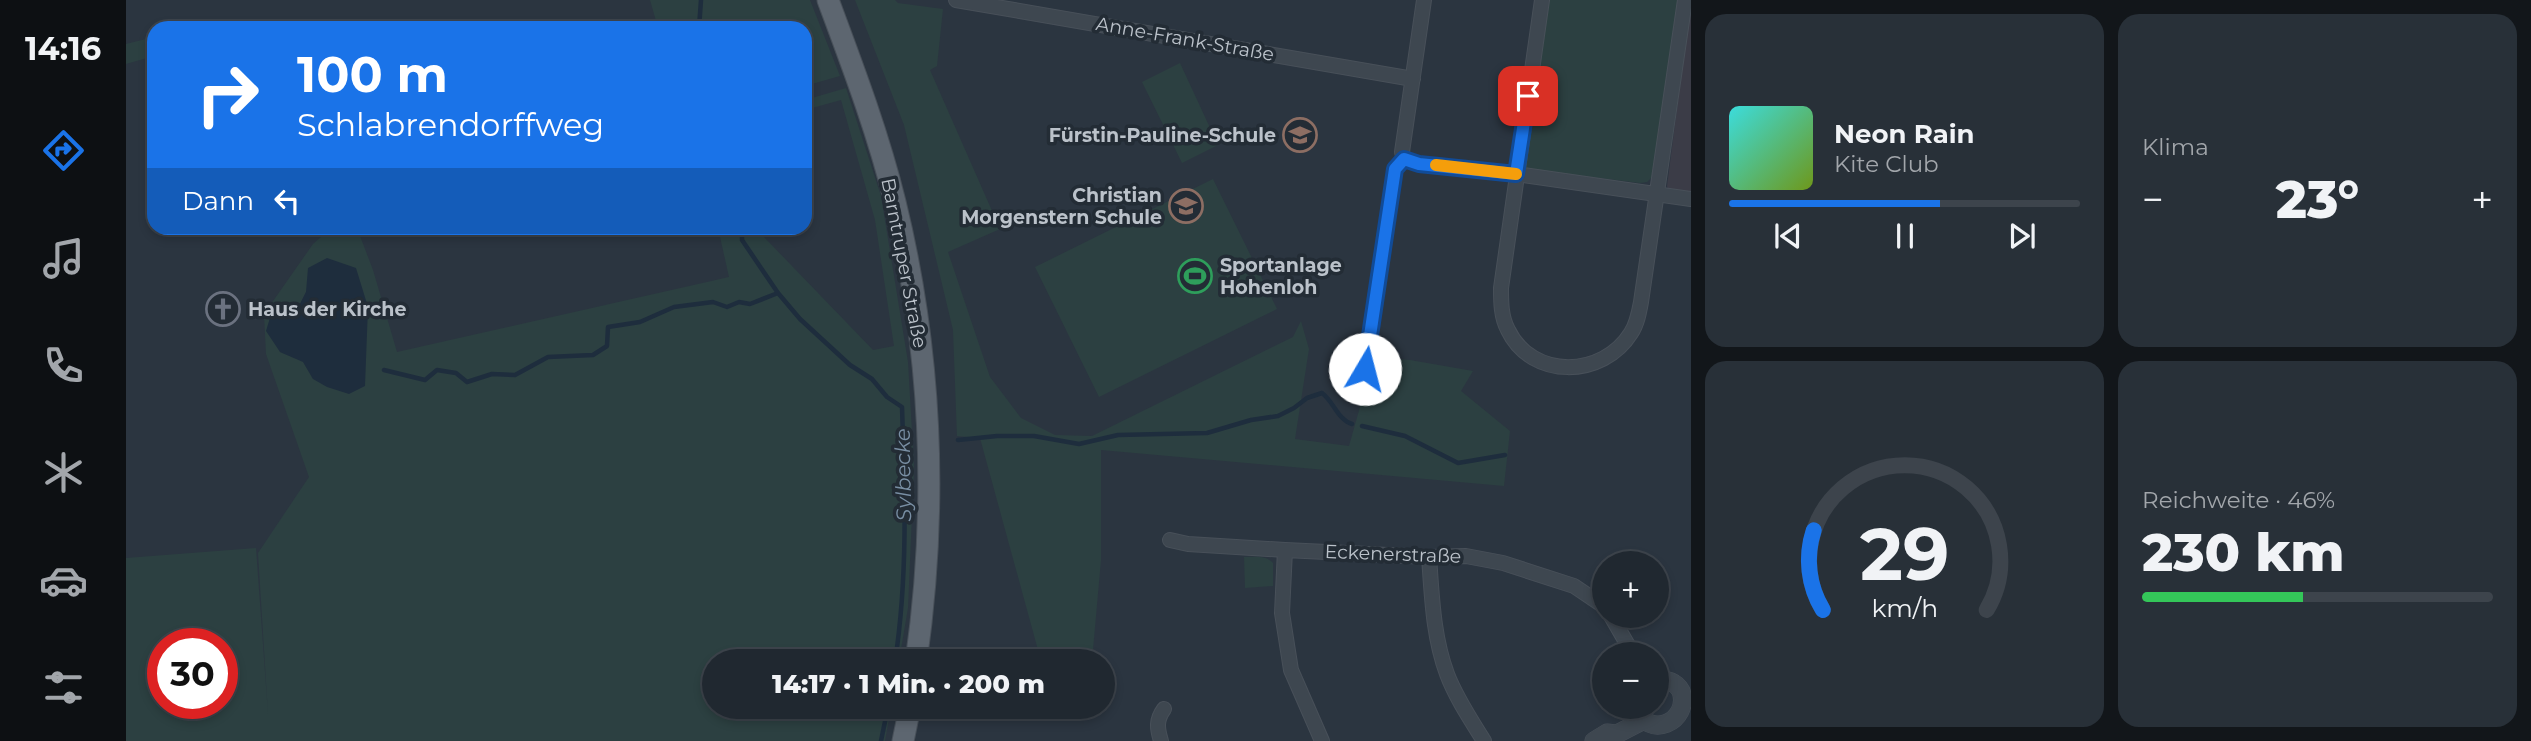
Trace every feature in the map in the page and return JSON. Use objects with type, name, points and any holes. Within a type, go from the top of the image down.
[{"type":"main road","name":"Barntruper Straße","points":[[828,0],[860,85],[883,158],[916,305],[923,361],[930,473],[924,605],[918,649]]},
{"type":"main road","points":[[903,741],[908,719]]},
{"type":"street","name":"Anne-Frank-Straße","points":[[956,0],[1413,79]]},
{"type":"street","points":[[1404,159],[1402,152],[1424,0]]},
{"type":"street","points":[[1542,0],[1501,288],[1504,320],[1508,331],[1524,352],[1542,362],[1564,368],[1598,363],[1613,353],[1632,333],[1641,302],[1685,0]]},
{"type":"street","points":[[1404,159],[1419,164],[1516,174],[1691,199]]},
{"type":"street","points":[[1361,394],[1395,169],[1404,159]]},
{"type":"street","name":"Eckenerstraße","points":[[1170,540],[1188,544],[1285,551],[1466,556],[1503,563],[1579,588],[1592,598]]},
{"type":"street","points":[[1285,551],[1282,613],[1291,670],[1322,741]]},
{"type":"street","points":[[1429,557],[1435,631],[1440,651],[1448,677],[1484,741]]},
{"type":"street","points":[[1643,719],[1648,726],[1672,731],[1682,715],[1686,690],[1669,681]]},
{"type":"street","points":[[1160,741],[1158,716],[1164,709]]},
{"type":"street","points":[[1600,737],[1611,725],[1623,719]]},
{"type":"shaded area","points":[[1691,0],[1691,195],[1668,190],[1667,186]]},
{"type":"green space","points":[[650,0],[810,0],[840,76],[812,84],[812,21],[656,21]]},
{"type":"green space","points":[[855,0],[895,0],[898,3],[943,9],[937,66],[930,70],[1000,229],[948,252],[990,377],[1021,418],[1055,435],[1092,436],[1293,337],[1301,321],[1309,349],[1295,439],[1349,446],[1374,357],[1473,371],[1461,391],[1510,431],[1504,486],[1101,450],[1101,560],[1093,649],[1038,649],[980,438],[957,436],[953,330],[904,125]]},
{"type":"green space","points":[[1548,0],[1679,0],[1653,176],[1647,182],[1525,169]]},
{"type":"green space","points":[[147,39],[147,58],[126,64],[126,44]]},
{"type":"green space","points":[[1180,63],[1218,145],[1182,163],[1142,82]]},
{"type":"green space","points":[[846,88],[881,196],[908,362],[914,467],[908,608],[901,649],[702,649],[702,719],[889,719],[885,741],[126,741],[126,558],[256,548],[268,714],[258,553],[309,477],[266,354],[264,314],[313,244],[323,235],[360,235],[397,352],[729,277],[720,235],[763,235],[873,350],[894,346],[875,220],[841,100],[812,108],[812,98]],"holes":[[[306,292],[365,386],[313,379],[303,361],[280,352],[272,311],[293,318]]]},
{"type":"green space","points":[[1213,179],[1277,309],[1099,397],[1035,267]]},
{"type":"green space","points":[[1244,557],[1263,558],[1273,563],[1273,586],[1245,588]]},
{"type":"water","points":[[327,258],[356,268],[368,307],[365,386],[349,394],[313,379],[303,362],[280,352],[266,331],[272,311],[293,318],[306,292],[308,268]]},
{"type":"waterway","name":"Sylbecke","points":[[700,21],[701,0]]},
{"type":"waterway","name":"Sylbecke","points":[[742,235],[742,240],[778,293],[800,319],[850,365],[872,379],[887,397],[902,407],[904,566],[897,649]]},
{"type":"waterway","points":[[384,370],[425,380],[437,370],[456,373],[467,382],[492,374],[515,375],[548,357],[593,355],[607,346],[608,327],[640,322],[674,307],[713,302],[727,307],[739,302],[750,304],[778,293]]},
{"type":"waterway","points":[[958,440],[1034,436],[1079,444],[1118,435],[1207,433],[1251,420],[1278,416],[1307,398],[1322,393],[1343,419],[1352,424]]},
{"type":"waterway","points":[[1362,426],[1405,436],[1458,463],[1505,455]]},
{"type":"waterway","name":"Sylbecke","points":[[881,741],[886,719]]},
{"type":"slow traffic","points":[[1436,165],[1516,174]]},
{"type":"place","name":"Fürstin-Pauline-Schule","points":[[1300,135]]},
{"type":"place","name":"Christian Morgenstern Schule","points":[[1186,206]]},
{"type":"place","name":"Sportanlage Hohenloh","points":[[1195,276]]},
{"type":"place","name":"Haus der Kirche","points":[[223,309]]},
{"type":"route","points":[[1365,369],[1395,169],[1404,159],[1419,164],[1516,174],[1528,96]]}]
